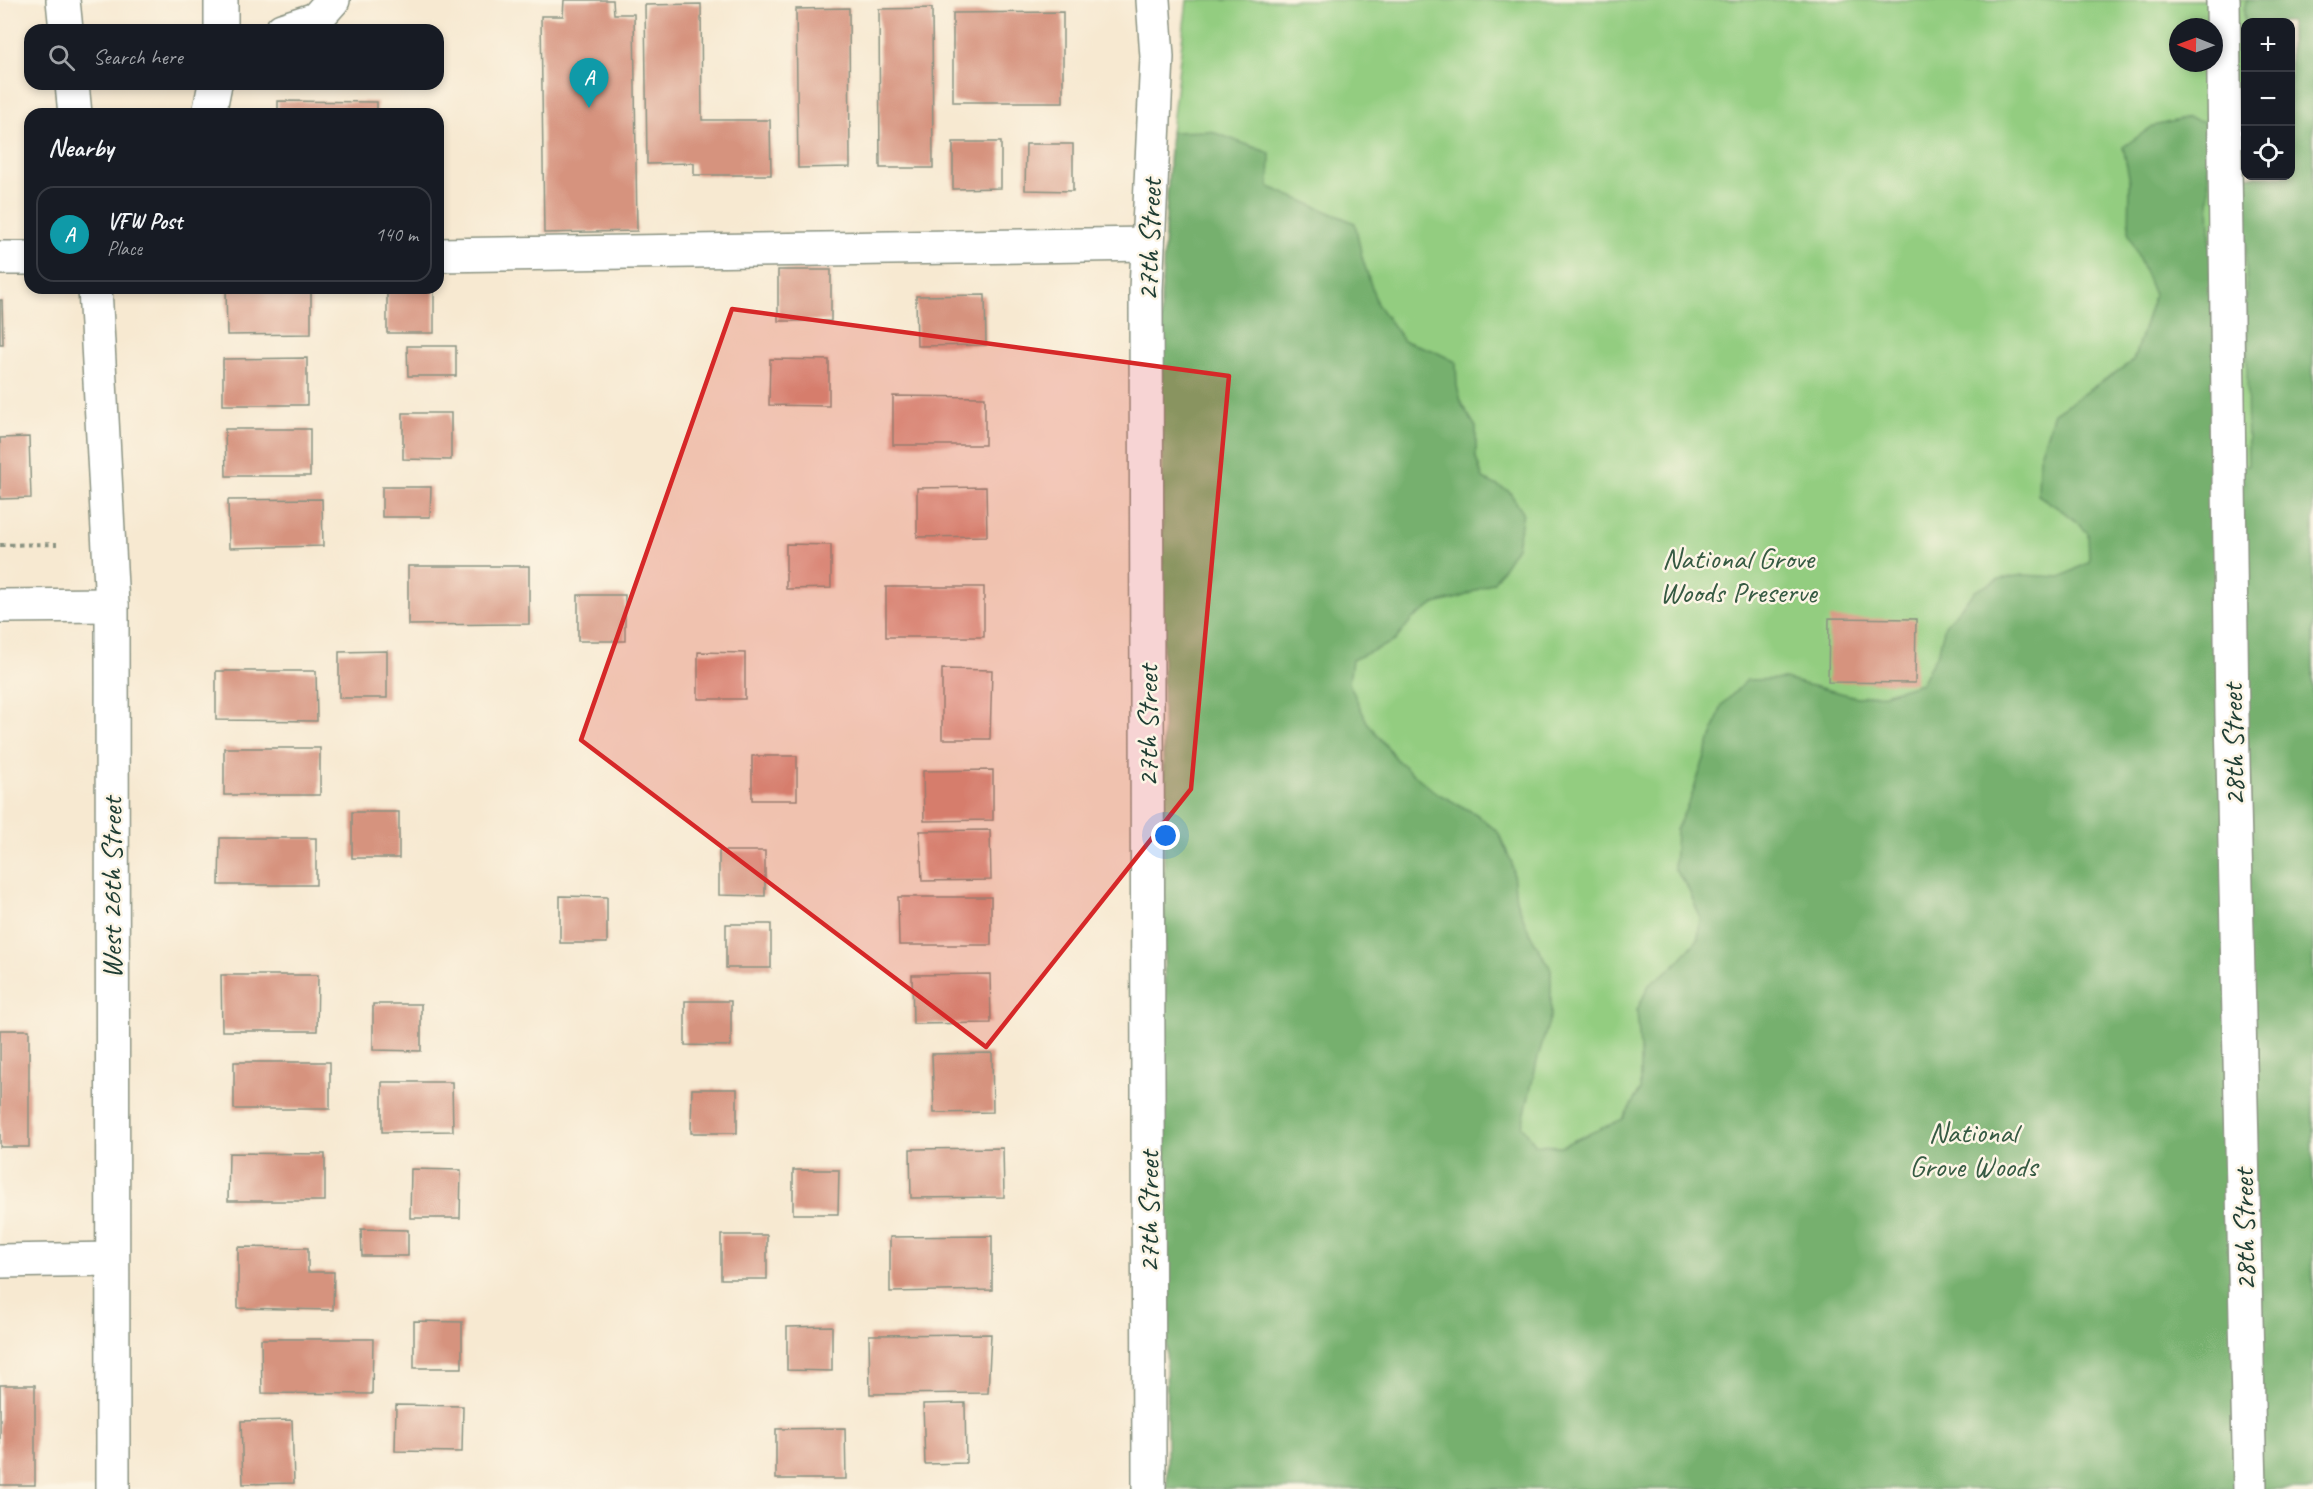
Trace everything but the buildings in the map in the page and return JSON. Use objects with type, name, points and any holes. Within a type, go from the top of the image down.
[{"type":"street","points":[[63,0],[65,24]]},
{"type":"street","points":[[221,0],[221,24]]},
{"type":"street","points":[[301,24],[316,19],[333,0]]},
{"type":"street","name":"27th Street","points":[[1149,1489],[1146,314],[1157,57],[1154,0]]},
{"type":"street","name":"28th Street","points":[[2223,0],[2232,716],[2250,1489]]},
{"type":"street","points":[[73,90],[74,108]]},
{"type":"street","points":[[210,108],[214,90]]},
{"type":"street","points":[[444,255],[1149,244]]},
{"type":"street","points":[[0,258],[24,258]]},
{"type":"street","name":"West 26th Street","points":[[95,294],[112,605],[112,1489]]},
{"type":"street","points":[[0,606],[112,605]]},
{"type":"street","points":[[0,1261],[111,1259]]},
{"type":"path","points":[[0,545],[57,544]]},
{"type":"highlighted area","points":[[732,309],[1229,376],[1191,789],[986,1047],[581,740]]},
{"type":"green space","name":"National Grove Woods","points":[[1187,0],[2313,0],[2313,1489],[1167,1489],[1161,300],[1171,132]]},
{"type":"green space","name":"National Grove Woods","points":[[2247,0],[2313,0],[2313,1489],[1167,1489],[1161,300],[1171,132],[1210,131],[1270,153],[1269,187],[1355,223],[1362,257],[1377,304],[1404,341],[1432,350],[1456,362],[1457,386],[1462,405],[1476,427],[1476,458],[1483,479],[1509,491],[1523,513],[1517,547],[1494,582],[1462,597],[1435,604],[1412,619],[1395,641],[1352,660],[1349,683],[1367,722],[1398,761],[1435,792],[1476,814],[1498,832],[1512,863],[1516,900],[1530,934],[1551,969],[1551,1015],[1538,1057],[1522,1126],[1536,1145],[1561,1146],[1623,1119],[1640,1090],[1637,1010],[1649,985],[1674,966],[1698,939],[1700,917],[1686,884],[1674,869],[1676,830],[1691,798],[1722,705],[1747,680],[1784,679],[1857,697],[1884,694],[1921,683],[1939,650],[1945,625],[1975,591],[1999,579],[2023,575],[2061,577],[2089,562],[2088,533],[2070,516],[2038,495],[2039,458],[2054,413],[2133,361],[2154,295],[2129,234],[2130,181],[2123,147],[2153,126],[2188,118],[2207,122],[2216,467],[2248,466],[2245,180],[2295,180],[2295,18],[2244,18]]},
{"type":"place","name":"VFW Post","points":[[589,108]]},
{"type":"park label","name":"National Grove Woods Preserve","points":[[1738,575]]}]
